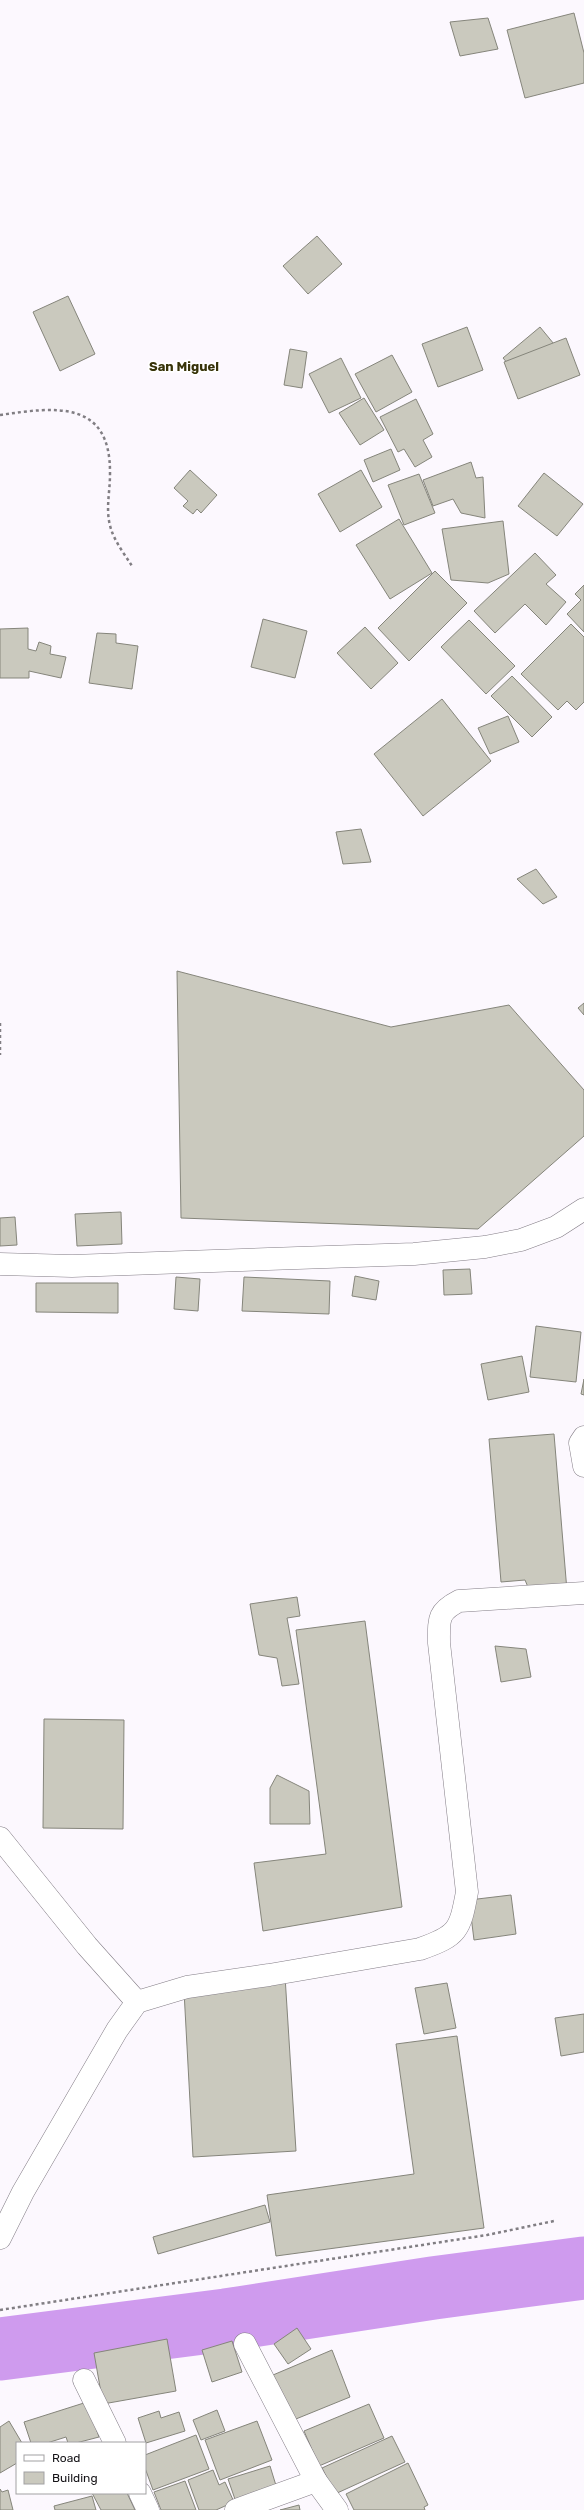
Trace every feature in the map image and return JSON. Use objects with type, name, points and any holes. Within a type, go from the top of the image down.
[{"type":"street","points":[[0,1264],[72,1266],[414,1254],[485,1247],[521,1240],[556,1227],[584,1209]]},
{"type":"street","points":[[584,1437],[580,1443],[584,1466]]},
{"type":"street","points":[[0,2238],[23,2192],[117,2030],[137,2002],[187,1987],[270,1975],[420,1949],[443,1941],[456,1931],[463,1916],[467,1892],[439,1643],[439,1618],[446,1608],[459,1601],[584,1593]]},
{"type":"street","points":[[0,1838],[87,1946],[137,2002]]},
{"type":"street","points":[[245,2344],[316,2481],[337,2510]]},
{"type":"street","points":[[84,2380],[115,2442]]},
{"type":"street","points":[[236,2510],[316,2481]]},
{"type":"street","points":[[140,2494],[148,2510]]},
{"type":"path","points":[[0,416],[58,409],[84,417],[100,430],[109,451],[110,476],[107,505],[111,530],[132,566]]},
{"type":"path","points":[[0,1023],[0,1054]]},
{"type":"path","points":[[0,2310],[487,2235],[554,2221]]},
{"type":"building","points":[[574,13],[584,53],[584,83],[525,98],[507,30]]},
{"type":"building","points":[[488,18],[498,49],[460,56],[450,22]]},
{"type":"building","points":[[317,236],[342,264],[308,294],[283,266]]},
{"type":"building","points":[[68,296],[95,354],[60,371],[33,312]]},
{"type":"building","points":[[467,327],[483,370],[438,387],[422,344]]},
{"type":"building","points":[[540,327],[563,355],[527,386],[503,358]]},
{"type":"building","points":[[566,338],[580,375],[518,399],[504,362]]},
{"type":"building","points":[[290,349],[307,352],[302,388],[284,385]]},
{"type":"building","points":[[392,355],[412,392],[376,412],[355,374]]},
{"type":"building","points":[[341,358],[361,398],[329,413],[309,374]]},
{"type":"building","points":[[364,398],[384,430],[360,445],[339,413]]},
{"type":"building","points":[[416,399],[433,434],[423,440],[432,457],[415,467],[404,449],[398,452],[380,417]]},
{"type":"building","points":[[391,449],[400,470],[373,482],[364,460]]},
{"type":"building","points":[[471,462],[476,478],[483,477],[485,518],[461,513],[453,499],[433,506],[423,480]]},
{"type":"building","points":[[190,470],[217,495],[201,513],[197,509],[193,514],[183,506],[188,501],[174,488]]},
{"type":"building","points":[[361,470],[382,507],[340,532],[318,494]]},
{"type":"building","points":[[544,473],[583,504],[557,536],[518,506]]},
{"type":"building","points":[[419,474],[435,513],[404,525],[388,485]]},
{"type":"building","points":[[399,519],[432,573],[390,599],[356,545]]},
{"type":"building","points":[[503,521],[509,574],[488,583],[451,580],[442,529]]},
{"type":"building","points":[[535,553],[556,575],[546,584],[566,602],[546,625],[525,604],[495,633],[474,611]]},
{"type":"building","points":[[435,571],[467,603],[409,661],[378,628]]},
{"type":"building","points":[[584,585],[584,632],[567,614],[581,600],[575,594]]},
{"type":"building","points":[[263,619],[307,631],[295,678],[251,667]]},
{"type":"building","points":[[469,620],[515,666],[486,694],[441,647]]},
{"type":"building","points":[[571,624],[584,637],[584,702],[576,710],[567,701],[558,710],[521,674]]},
{"type":"building","points":[[365,627],[398,663],[371,689],[337,653]]},
{"type":"building","points":[[28,628],[28,649],[36,651],[39,642],[51,646],[50,654],[66,657],[61,678],[29,671],[29,678],[0,678],[0,629]]},
{"type":"building","points":[[97,633],[116,634],[116,643],[138,646],[132,689],[89,683]]},
{"type":"building","points":[[512,676],[552,717],[532,737],[491,696]]},
{"type":"building","points":[[442,699],[491,761],[423,816],[374,754]]},
{"type":"building","points":[[508,716],[519,742],[490,754],[478,728]]},
{"type":"building","points":[[361,829],[371,862],[343,864],[336,832]]},
{"type":"building","points":[[536,869],[557,897],[543,904],[517,879]]},
{"type":"building","points":[[177,971],[391,1027],[509,1005],[584,1090],[584,1136],[478,1229],[181,1218]]},
{"type":"building","points":[[584,1003],[584,1015],[578,1008]]},
{"type":"building","points":[[121,1212],[122,1244],[77,1246],[75,1214]]},
{"type":"building","points":[[15,1217],[17,1245],[0,1246],[0,1218]]},
{"type":"building","points":[[470,1269],[472,1294],[444,1295],[443,1270]]},
{"type":"building","points":[[355,1276],[379,1281],[376,1300],[352,1296]]},
{"type":"building","points":[[176,1277],[200,1279],[198,1311],[174,1309]]},
{"type":"building","points":[[244,1277],[330,1281],[329,1314],[242,1311]]},
{"type":"building","points":[[36,1283],[118,1283],[118,1313],[36,1312]]},
{"type":"building","points":[[536,1326],[581,1332],[576,1382],[530,1377]]},
{"type":"building","points":[[522,1356],[529,1392],[488,1400],[481,1364]]},
{"type":"building","points":[[584,1379],[584,1395],[581,1394]]},
{"type":"building","points":[[554,1434],[568,1603],[536,1606],[525,1580],[501,1582],[489,1439]]},
{"type":"building","points":[[297,1597],[300,1616],[287,1618],[299,1684],[282,1686],[277,1658],[259,1655],[250,1604]]},
{"type":"building","points":[[365,1621],[402,1907],[263,1931],[254,1863],[326,1854],[296,1630]]},
{"type":"building","points":[[495,1646],[526,1649],[531,1677],[501,1682]]},
{"type":"building","points":[[44,1719],[124,1720],[123,1829],[43,1828]]},
{"type":"building","points":[[277,1775],[309,1791],[310,1824],[270,1824],[270,1788]]},
{"type":"building","points":[[511,1895],[516,1934],[474,1940],[469,1900]]},
{"type":"building","points":[[285,1976],[296,2151],[193,2157],[184,1991]]},
{"type":"building","points":[[447,1983],[456,2028],[424,2034],[415,1988]]},
{"type":"building","points":[[584,2014],[584,2052],[561,2056],[555,2018]]},
{"type":"building","points":[[457,2036],[484,2228],[276,2256],[267,2195],[414,2174],[396,2044]]},
{"type":"building","points":[[265,2205],[270,2222],[158,2254],[153,2237]]},
{"type":"building","points":[[297,2328],[311,2349],[288,2364],[274,2344]]},
{"type":"building","points":[[167,2339],[176,2391],[103,2404],[94,2353]]},
{"type":"building","points":[[232,2341],[242,2372],[212,2382],[202,2350]]},
{"type":"building","points":[[332,2350],[350,2397],[291,2421],[273,2375]]},
{"type":"building","points":[[87,2402],[99,2437],[80,2442],[68,2442],[66,2437],[50,2442],[31,2442],[24,2422]]},
{"type":"building","points":[[369,2404],[384,2438],[319,2466],[304,2431]]},
{"type":"building","points":[[217,2410],[225,2431],[201,2440],[193,2420]]},
{"type":"building","points":[[159,2411],[161,2418],[179,2412],[185,2431],[146,2443],[138,2418]]},
{"type":"building","points":[[9,2421],[21,2442],[16,2442],[16,2464],[0,2473],[0,2427]]},
{"type":"building","points":[[257,2421],[272,2460],[220,2480],[205,2440]]},
{"type":"building","points":[[196,2435],[209,2469],[153,2490],[146,2471],[146,2455]]},
{"type":"building","points":[[392,2436],[405,2462],[335,2494],[322,2468]]},
{"type":"building","points":[[408,2463],[428,2505],[424,2507],[425,2510],[354,2510],[346,2494]]},
{"type":"building","points":[[270,2466],[278,2492],[238,2508],[228,2479]]},
{"type":"building","points":[[213,2470],[219,2485],[225,2482],[234,2502],[216,2510],[199,2510],[188,2480]]},
{"type":"building","points":[[185,2481],[196,2510],[161,2510],[154,2492]]},
{"type":"building","points":[[0,2489],[2,2492],[8,2490],[13,2510],[0,2510]]},
{"type":"building","points":[[93,2494],[127,2494],[135,2510],[101,2510]]},
{"type":"building","points":[[92,2496],[96,2510],[55,2510],[54,2506]]},
{"type":"building","points":[[299,2505],[300,2510],[280,2510]]},
{"type":"waterway","points":[[0,2349],[226,2320],[433,2288],[584,2268]]},
{"type":"district","name":"San Miguel","points":[[184,366]]}]
